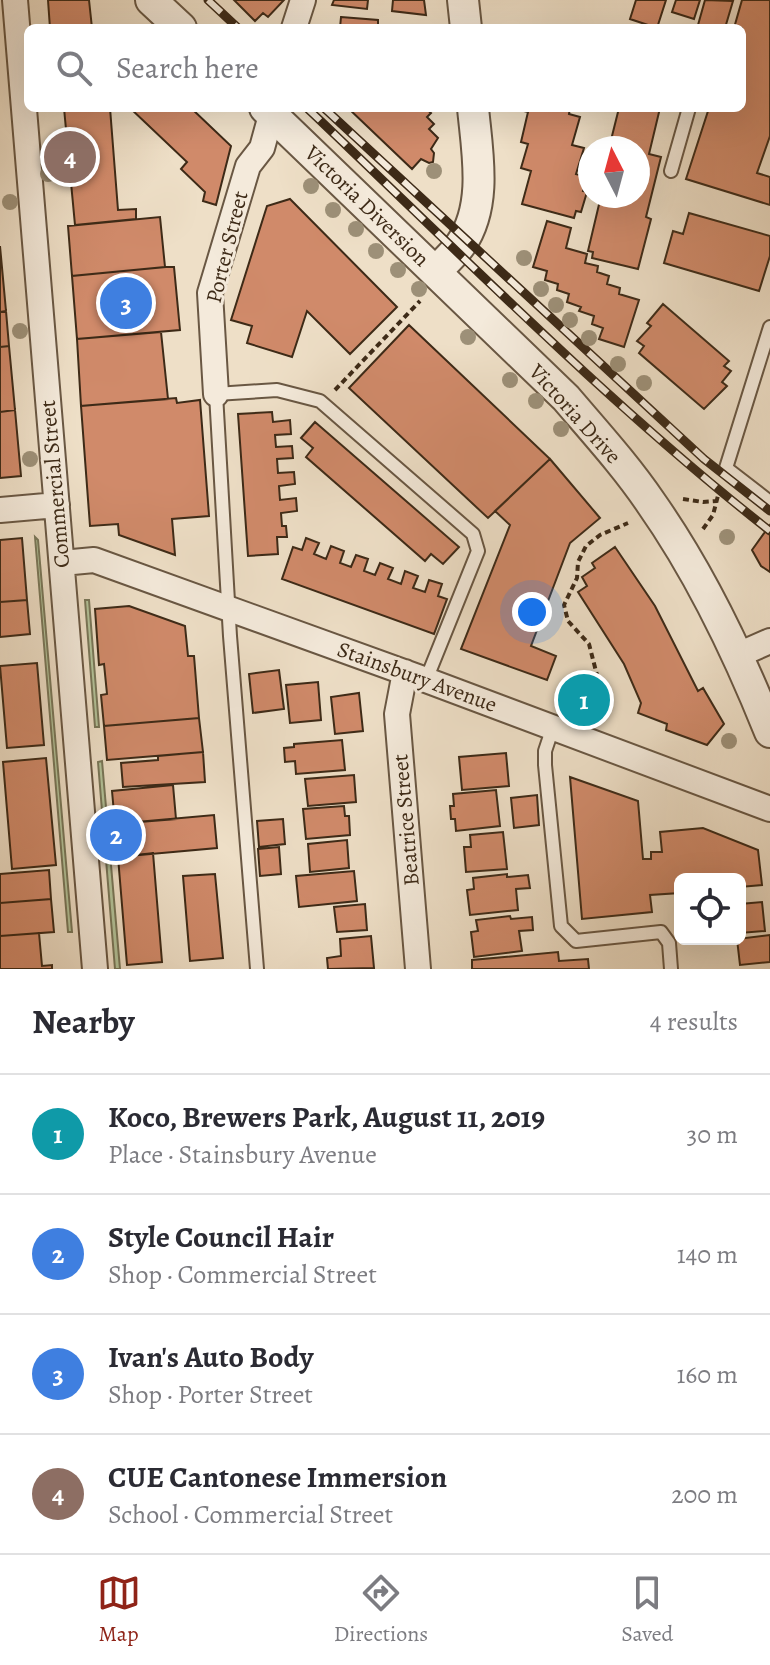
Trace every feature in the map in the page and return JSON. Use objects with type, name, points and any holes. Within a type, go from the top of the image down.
[{"type":"street","name":"Commercial Street","points":[[15,0],[24,108]]},
{"type":"street","points":[[151,0],[177,24]]},
{"type":"street","points":[[295,24],[303,0]]},
{"type":"street","points":[[463,0],[466,24]]},
{"type":"street","name":"Commercial Street","points":[[24,112],[95,969]]},
{"type":"street","name":"Porter Street","points":[[216,394],[210,293],[248,166],[262,148],[270,112]]},
{"type":"street","name":"Victoria Diversion","points":[[272,112],[435,272]]},
{"type":"street","points":[[435,272],[460,246],[474,214],[479,188],[473,112]]},
{"type":"street","name":"Victoria Drive","points":[[435,272],[566,398],[651,502],[683,552],[738,655],[770,732]]},
{"type":"street","points":[[0,510],[57,505]]},
{"type":"street","name":"Stainsbury Avenue","points":[[62,563],[94,560],[416,676],[770,809]]},
{"type":"street","points":[[738,655],[770,641]]},
{"type":"street","name":"Beatrice Street","points":[[416,676],[397,714],[418,969]]},
{"type":"lane","points":[[671,171],[688,112]]},
{"type":"lane","points":[[770,327],[726,468],[770,502]]},
{"type":"lane","points":[[257,969],[216,394],[277,390],[320,401],[473,534],[478,551],[416,676]]},
{"type":"lane","points":[[553,727],[545,751],[545,765],[561,926],[576,941],[661,932],[669,943],[671,969]]},
{"type":"path","points":[[335,390],[420,301]]},
{"type":"path","points":[[703,529],[713,515],[718,494]]},
{"type":"path","points":[[683,499],[717,501]]},
{"type":"path","points":[[573,705],[578,694],[585,693],[598,679],[589,644],[568,621],[564,605],[577,578],[578,562],[586,546],[600,535],[628,523]]},
{"type":"path","points":[[585,693],[590,699],[588,711]]},
{"type":"green space","points":[[35,537],[38,540],[72,932],[68,932]]},
{"type":"green space","points":[[85,600],[89,600],[99,727],[95,727]]},
{"type":"green space","points":[[102,761],[120,969],[115,969],[98,762]]},
{"type":"building","points":[[48,0],[89,0],[92,24],[50,24]]},
{"type":"building","points":[[234,0],[284,0],[268,17],[263,13],[255,21]]},
{"type":"building","points":[[334,0],[368,0],[367,9],[332,5]]},
{"type":"building","points":[[393,0],[424,0],[426,15],[392,11]]},
{"type":"building","points":[[636,0],[666,0],[658,24],[630,19]]},
{"type":"building","points":[[676,0],[700,0],[694,19],[672,12]]},
{"type":"building","points":[[705,0],[733,1],[726,24],[698,24]]},
{"type":"building","points":[[742,0],[770,0],[770,136],[757,173],[770,177],[770,205],[686,179],[708,112],[746,112],[746,24],[735,24]]},
{"type":"building","points":[[341,17],[378,20],[378,24],[340,24]]},
{"type":"building","points":[[64,112],[110,112],[118,210],[136,209],[136,219],[75,225]]},
{"type":"building","points":[[134,112],[195,112],[231,146],[216,205],[203,201],[205,192],[181,169],[187,162]]},
{"type":"building","points":[[352,112],[431,113],[427,117],[434,124],[429,129],[438,138],[431,149],[433,162],[421,159],[412,169]]},
{"type":"building","points":[[528,112],[569,112],[580,117],[572,145],[578,146],[578,208],[582,208],[581,212],[576,211],[574,218],[522,204],[531,171],[521,168],[528,144],[521,142]]},
{"type":"building","points":[[618,112],[659,112],[650,150],[650,136],[612,136]]},
{"type":"building","points":[[650,154],[661,157],[650,201]]},
{"type":"building","points":[[290,199],[397,307],[350,354],[307,311],[292,357],[247,343],[252,326],[231,320],[267,206]]},
{"type":"building","points":[[598,208],[648,208],[646,217],[651,219],[638,269],[592,258],[593,252],[588,251]]},
{"type":"building","points":[[689,213],[770,236],[770,256],[759,291],[664,263],[673,231],[683,234]]},
{"type":"building","points":[[160,217],[165,267],[72,276],[68,226]]},
{"type":"building","points":[[547,221],[571,228],[566,248],[587,254],[585,263],[598,266],[597,272],[609,276],[607,284],[620,288],[619,294],[639,300],[624,347],[599,339],[603,328],[592,324],[594,316],[579,311],[581,307],[567,302],[569,294],[557,290],[558,284],[545,280],[547,271],[533,267]]},
{"type":"building","points":[[0,246],[6,311],[0,312]]},
{"type":"building","points":[[174,267],[180,330],[77,339],[72,276]]},
{"type":"building","points":[[663,304],[729,361],[724,366],[731,371],[722,382],[727,386],[704,409],[639,353],[644,346],[637,341],[651,326],[647,323]]},
{"type":"building","points":[[6,311],[9,346],[0,347],[0,312]]},
{"type":"building","points":[[409,325],[550,459],[488,518],[349,388]]},
{"type":"building","points":[[161,332],[168,399],[81,406],[77,339]]},
{"type":"building","points":[[9,346],[15,410],[0,412],[0,347]]},
{"type":"building","points":[[176,398],[177,403],[200,400],[209,516],[172,519],[175,555],[119,535],[118,524],[90,526],[81,406]]},
{"type":"building","points":[[15,410],[21,476],[0,478],[0,412]]},
{"type":"building","points":[[272,412],[273,422],[290,420],[291,434],[275,435],[276,447],[292,446],[293,458],[277,459],[278,473],[294,472],[295,484],[279,486],[280,500],[296,498],[297,511],[281,513],[287,537],[277,537],[278,554],[248,556],[238,414]]},
{"type":"building","points":[[315,422],[459,547],[443,564],[431,554],[425,561],[306,457],[313,448],[301,438]]},
{"type":"building","points":[[550,459],[600,518],[570,543],[531,646],[556,656],[547,680],[461,649],[510,525],[495,511]]},
{"type":"building","points":[[770,525],[770,572],[761,566],[752,550]]},
{"type":"building","points":[[22,538],[27,600],[0,602],[0,540]]},
{"type":"building","points":[[306,538],[319,543],[314,554],[326,559],[331,546],[344,551],[340,563],[351,567],[356,555],[368,559],[364,571],[375,575],[380,563],[393,568],[388,579],[401,584],[405,571],[418,576],[413,588],[425,592],[429,580],[442,584],[438,596],[447,599],[434,634],[282,579],[293,547],[302,550]]},
{"type":"building","points":[[615,547],[655,606],[698,691],[703,688],[724,724],[707,745],[666,730],[667,724],[638,713],[641,703],[624,664],[578,592],[587,586],[582,577],[595,568],[592,563]]},
{"type":"building","points":[[27,600],[30,634],[0,637],[0,602]]},
{"type":"building","points":[[129,606],[185,626],[188,656],[194,656],[199,718],[104,726],[101,695],[107,694],[104,664],[99,665],[95,609]]},
{"type":"building","points":[[37,663],[44,745],[7,748],[0,666]]},
{"type":"building","points":[[279,670],[284,709],[253,713],[249,674]]},
{"type":"building","points":[[318,682],[321,720],[290,723],[286,685]]},
{"type":"building","points":[[359,693],[363,731],[335,734],[331,697]]},
{"type":"building","points":[[199,718],[203,752],[107,760],[104,726]]},
{"type":"building","points":[[342,740],[345,770],[296,774],[295,761],[285,762],[284,748],[294,747],[294,744]]},
{"type":"building","points":[[203,752],[205,782],[123,787],[121,763]]},
{"type":"building","points":[[506,753],[509,786],[462,790],[459,757]]},
{"type":"building","points":[[46,758],[56,865],[12,869],[3,762]]},
{"type":"building","points":[[354,775],[356,802],[308,806],[305,779]]},
{"type":"building","points":[[570,777],[638,801],[643,859],[651,859],[651,852],[662,852],[660,832],[703,828],[758,850],[762,885],[746,886],[746,873],[674,873],[674,893],[650,895],[652,912],[582,919]]},
{"type":"building","points":[[173,785],[176,819],[115,824],[112,791]]},
{"type":"building","points":[[496,790],[500,826],[456,831],[455,819],[451,819],[453,794]]},
{"type":"building","points":[[537,795],[539,825],[514,828],[511,798]]},
{"type":"building","points":[[344,806],[345,816],[349,816],[350,835],[306,839],[303,809]]},
{"type":"building","points":[[214,815],[217,848],[118,857],[115,824]]},
{"type":"building","points":[[283,819],[285,844],[259,847],[257,821]]},
{"type":"building","points":[[503,832],[507,869],[466,872],[464,847],[471,847],[470,835]]},
{"type":"building","points":[[347,840],[349,868],[310,872],[308,844]]},
{"type":"building","points":[[279,847],[281,874],[260,876],[258,849]]},
{"type":"building","points":[[153,853],[162,962],[127,965],[118,857]]},
{"type":"building","points":[[49,870],[51,899],[0,903],[0,874]]},
{"type":"building","points":[[354,871],[357,901],[299,907],[296,876]]},
{"type":"building","points":[[215,874],[223,958],[190,961],[183,876]]},
{"type":"building","points":[[507,874],[507,877],[528,875],[530,888],[516,889],[518,910],[470,915],[467,890],[474,889],[473,878]]},
{"type":"building","points":[[51,899],[54,932],[0,936],[0,903]]},
{"type":"building","points":[[762,902],[765,931],[746,933],[746,903]]},
{"type":"building","points":[[365,904],[367,930],[337,932],[334,907]]},
{"type":"building","points":[[510,916],[511,919],[532,917],[533,930],[519,931],[522,951],[474,957],[471,932],[478,931],[476,920]]},
{"type":"building","points":[[39,933],[42,966],[52,965],[52,969],[0,969],[0,936]]},
{"type":"building","points":[[770,935],[770,962],[740,965],[738,945],[746,945],[746,938]]},
{"type":"building","points":[[371,936],[374,968],[328,969],[327,958],[341,956],[340,939]]},
{"type":"building","points":[[558,952],[559,961],[588,959],[589,969],[472,969],[472,960]]},
{"type":"railway","points":[[208,0],[234,24]]},
{"type":"railway","points":[[311,112],[591,378],[770,531]]},
{"type":"railway","points":[[328,112],[704,459],[770,511]]},
{"type":"place","name":"CUE Cantonese Immersion","points":[[70,157]]},
{"type":"place","name":"Ivan's Auto Body","points":[[126,303]]},
{"type":"place","name":"Koco, Brewers Park, August 11, 2019","points":[[584,700]]},
{"type":"place","name":"Style Council Hair","points":[[116,835]]}]
